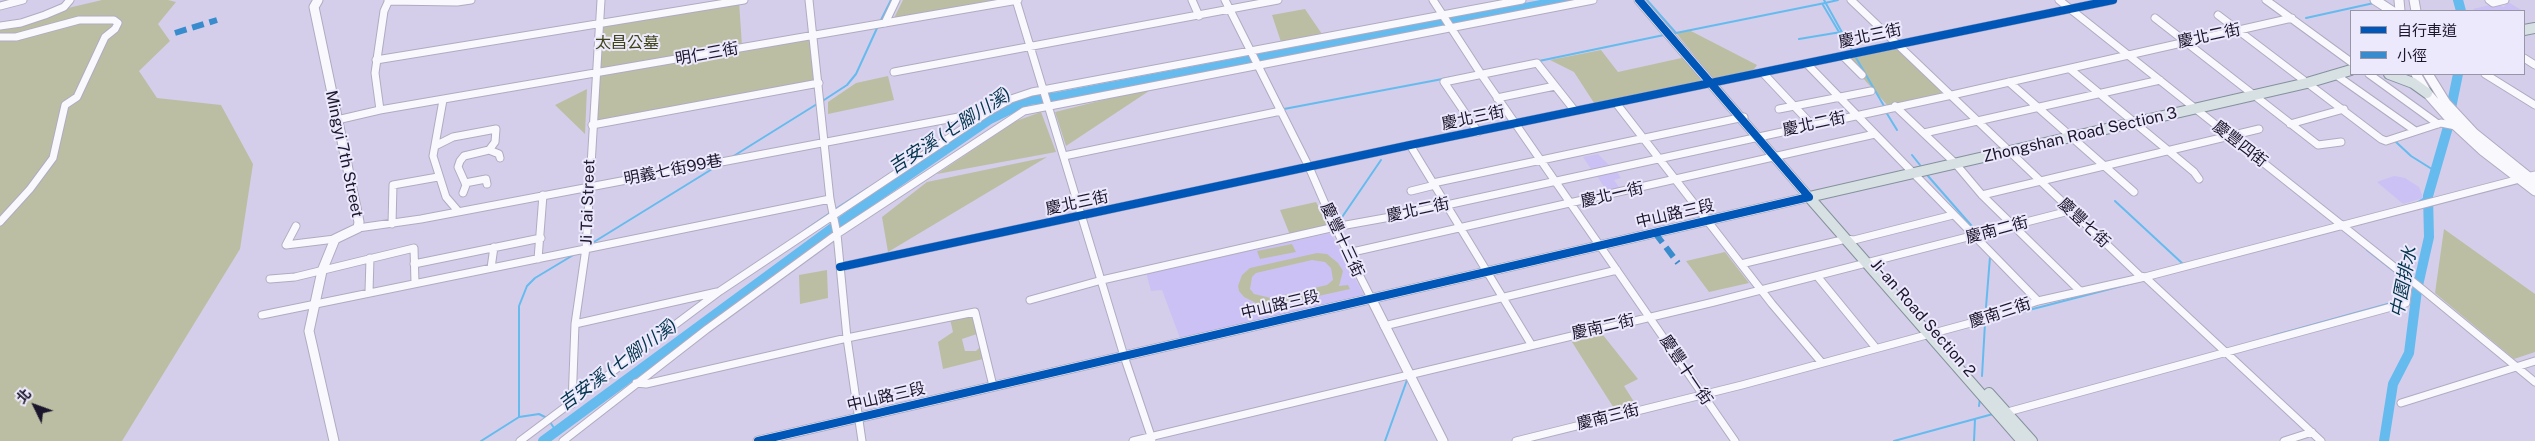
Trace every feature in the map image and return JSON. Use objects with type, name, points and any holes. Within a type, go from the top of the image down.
[{"type":"main road","name":"Zhongshan Road Section 3","points":[[1812,196],[2307,83],[2350,70]]},
{"type":"main road","points":[[2393,75],[2413,83],[2426,93]]},
{"type":"main road","name":"Ji-an Road Section 2","points":[[1812,196],[2003,414],[2032,441]]},
{"type":"main road","name":"Ji-an Road Section 2","points":[[2003,414],[2022,441]]},
{"type":"street","points":[[0,6],[23,0]]},
{"type":"street","points":[[0,26],[20,23],[64,7],[70,0]]},
{"type":"street","name":"Mingyi 7th Street","points":[[318,0],[314,7],[359,222],[358,228],[336,239],[322,271],[317,302],[309,331],[334,441]]},
{"type":"street","points":[[380,110],[374,73],[384,12],[389,0],[457,2],[471,0]]},
{"type":"street","name":"Ji Tai Street","points":[[572,404],[576,324],[586,248],[588,187],[601,0]]},
{"type":"street","points":[[376,60],[744,0]]},
{"type":"street","points":[[809,0],[830,199],[837,234],[847,338],[862,441]]},
{"type":"street","points":[[881,24],[896,0]]},
{"type":"street","points":[[1017,0],[1124,356],[1152,439]]},
{"type":"street","name":"明仁三街","points":[[337,120],[380,110],[1017,0]]},
{"type":"street","points":[[1192,0],[1199,16]]},
{"type":"street","name":"慶豐十三街","points":[[1225,0],[1309,167],[1335,227],[1443,441]]},
{"type":"street","points":[[894,72],[1278,0]]},
{"type":"street","name":"慶豐十一街","points":[[1433,0],[1497,98],[1601,245],[1701,394],[1735,441]]},
{"type":"street","points":[[520,441],[572,404],[720,291],[988,112],[1011,99],[1044,91],[1522,0]]},
{"type":"street","points":[[563,441],[707,329],[837,234],[1024,111],[1047,104],[1593,0]]},
{"type":"street","points":[[1639,0],[1713,83]]},
{"type":"street","points":[[1644,0],[1713,83],[1739,118],[1812,196]]},
{"type":"street","name":"慶豐七街","points":[[1851,0],[1979,120],[2140,276],[2144,277],[2320,441]]},
{"type":"street","name":"慶豐四街","points":[[2059,0],[2422,288],[2535,382]]},
{"type":"street","name":"慶北三街","points":[[840,267],[1410,145],[2113,0]]},
{"type":"street","points":[[2266,0],[2350,61]]},
{"type":"street","points":[[2375,0],[2390,10]]},
{"type":"street","points":[[2489,0],[2493,3],[2505,0]]},
{"type":"street","points":[[2218,16],[2386,141],[2414,130],[2441,123],[2456,126]]},
{"type":"street","points":[[2154,18],[2318,145],[2341,142]]},
{"type":"street","name":"慶北二街","points":[[1030,300],[1102,280],[1335,227],[1952,95],[2292,18]]},
{"type":"street","points":[[0,37],[16,37],[79,20],[114,20],[118,23],[115,29],[105,37],[99,54],[81,86],[77,98],[65,105],[53,158],[30,189],[0,222]]},
{"type":"street","points":[[1843,56],[1862,75]]},
{"type":"street","points":[[1478,132],[1444,82],[1537,63],[1575,111]]},
{"type":"street","points":[[1807,64],[2038,301]]},
{"type":"street","points":[[2070,69],[2194,172],[2199,179]]},
{"type":"street","points":[[1763,73],[1812,125]]},
{"type":"street","points":[[2336,75],[2414,130]]},
{"type":"street","points":[[2370,75],[2438,124]]},
{"type":"street","points":[[2417,75],[2426,93],[2456,126],[2483,151],[2528,178]]},
{"type":"street","points":[[2429,75],[2446,103],[2474,133],[2528,178],[2535,191]]},
{"type":"street","points":[[2487,75],[2535,105]]},
{"type":"street","points":[[1924,133],[2160,80]]},
{"type":"street","points":[[2009,82],[2134,192]]},
{"type":"street","points":[[592,125],[819,83]]},
{"type":"street","points":[[1497,98],[1555,86]]},
{"type":"street","points":[[1780,110],[1871,91]]},
{"type":"street","points":[[443,100],[433,156],[438,177],[446,197],[458,212]]},
{"type":"street","points":[[1616,103],[1741,264],[1763,289],[1772,304],[1822,362]]},
{"type":"street","points":[[1895,106],[1955,163],[1982,195],[2080,291]]},
{"type":"street","points":[[2290,124],[2344,109]]},
{"type":"street","points":[[1064,156],[1281,111]]},
{"type":"street","name":"明義七街99巷","points":[[358,228],[458,212],[988,112]]},
{"type":"street","points":[[1411,191],[1495,170],[1739,118]]},
{"type":"street","points":[[435,146],[453,138],[496,129],[495,142],[489,150],[464,156],[458,167],[465,183],[463,193]]},
{"type":"street","points":[[1982,195],[2259,129]]},
{"type":"street","name":"慶北一街","points":[[1348,253],[1460,226],[1572,204],[1875,134]]},
{"type":"street","points":[[1410,145],[1475,249],[1486,272],[1531,344]]},
{"type":"street","points":[[489,150],[501,156],[500,158]]},
{"type":"street","points":[[392,224],[391,196],[393,185],[438,177]]},
{"type":"street","name":"慶南三街","points":[[1516,441],[1989,318],[2038,301],[2144,277],[2528,178]]},
{"type":"street","points":[[465,183],[486,179],[487,184]]},
{"type":"street","points":[[538,259],[543,195]]},
{"type":"street","name":"中山路三段","points":[[758,441],[1812,196]]},
{"type":"street","points":[[262,315],[317,302],[830,199]]},
{"type":"street","name":"慶南二街","points":[[1133,441],[1152,439],[1531,344],[1871,263],[2073,210]]},
{"type":"street","points":[[1741,264],[1953,215]]},
{"type":"street","points":[[296,226],[286,245],[336,239]]},
{"type":"street","points":[[414,264],[541,238]]},
{"type":"street","points":[[491,268],[494,247]]},
{"type":"street","points":[[270,278],[295,277],[414,248],[415,283]]},
{"type":"street","points":[[369,292],[370,258]]},
{"type":"street","points":[[1384,326],[1617,270]]},
{"type":"street","points":[[1817,276],[1876,348]]},
{"type":"street","points":[[2003,414],[2406,302],[2409,278]]},
{"type":"street","points":[[576,324],[720,291]]},
{"type":"street","points":[[636,383],[646,384],[847,338],[975,312],[993,386]]},
{"type":"street","points":[[2401,403],[2535,361]]},
{"type":"street","points":[[2284,441],[2312,432]]},
{"type":"shaded area","points":[[2508,2],[2521,10],[2473,9],[2494,4],[2504,7]]},
{"type":"shaded area","points":[[1598,154],[1609,165],[1591,169],[1583,157]]},
{"type":"shaded area","points":[[1615,169],[1621,178],[1614,180],[1621,190],[1608,193],[1595,173]]},
{"type":"shaded area","points":[[2394,176],[2405,178],[2419,187],[2423,198],[2403,204],[2377,182]]},
{"type":"shaded area","points":[[1331,233],[1365,297],[1180,338],[1162,290],[1151,291],[1146,272]]},
{"type":"green space","points":[[102,0],[168,0],[176,2],[158,24],[170,41],[139,71],[157,98],[221,105],[253,164],[240,249],[122,441],[0,441],[0,24]]},
{"type":"green space","points":[[903,0],[994,0],[894,18]]},
{"type":"green space","name":"太昌公墓","points":[[739,1],[742,46],[598,72],[604,23]]},
{"type":"green space","points":[[1305,9],[1324,37],[1281,42],[1272,15]]},
{"type":"green space","points":[[1689,30],[1757,65],[1749,76],[1716,82],[1676,33]]},
{"type":"green space","points":[[811,37],[817,83],[594,123],[600,74]]},
{"type":"green space","points":[[1897,44],[1949,94],[1889,107],[1844,57]]},
{"type":"green space","points":[[1601,50],[1618,72],[1686,57],[1711,83],[1596,106],[1574,72],[1550,60]]},
{"type":"green space","points":[[888,76],[894,100],[828,114],[828,102],[856,83]]},
{"type":"green space","points":[[1155,87],[1066,146],[1055,112]]},
{"type":"green space","points":[[587,89],[585,134],[555,105]]},
{"type":"green space","points":[[1041,112],[1056,152],[937,174],[1016,121]]},
{"type":"green space","points":[[1047,157],[888,252],[882,217],[927,182]]},
{"type":"green space","points":[[1316,202],[1329,225],[1290,235],[1280,210]]},
{"type":"green space","points":[[2444,229],[2535,294],[2535,352],[2514,359],[2435,293]]},
{"type":"green space","points":[[1292,244],[1296,252],[1260,259],[1257,251]]},
{"type":"green space","points":[[1725,252],[1749,283],[1709,292],[1686,261]]},
{"type":"green space","points":[[1317,253],[1327,254],[1338,263],[1343,271],[1339,286],[1348,285],[1350,289],[1250,311],[1248,306],[1256,303],[1244,297],[1239,291],[1238,286],[1242,275],[1250,268]],"holes":[[[1312,260],[1325,262],[1331,268],[1333,280],[1327,285],[1271,298],[1254,294],[1250,289],[1252,277],[1256,273]]]},
{"type":"green space","points":[[827,270],[828,298],[800,304],[799,275]]},
{"type":"green space","points":[[971,314],[977,334],[962,339],[965,351],[976,351],[980,347],[983,359],[943,369],[938,342],[953,332],[950,319]]},
{"type":"green space","points":[[1603,335],[1638,379],[1624,386],[1638,408],[1617,413],[1572,342]]},
{"type":"waterway","points":[[880,22],[891,0]]},
{"type":"waterway","name":"吉安溪 (七腳川溪)","points":[[543,441],[849,216],[990,119],[1029,100],[1058,97],[1567,0]]},
{"type":"waterway","points":[[1647,0],[1676,33]]},
{"type":"waterway","points":[[1826,3],[1838,0]]},
{"type":"waterway","name":"中園排水","points":[[2458,0],[2461,10]]},
{"type":"waterway","points":[[1676,33],[1826,3]]},
{"type":"waterway","points":[[1826,3],[1853,52]]},
{"type":"waterway","points":[[2306,18],[2374,3]]},
{"type":"waterway","points":[[1823,5],[1839,32]]},
{"type":"waterway","points":[[821,102],[847,85],[856,74],[878,26]]},
{"type":"waterway","points":[[1799,39],[1841,32]]},
{"type":"waterway","points":[[1671,34],[1676,33]]},
{"type":"waterway","points":[[1539,61],[1664,35]]},
{"type":"waterway","points":[[1855,56],[1884,106]]},
{"type":"waterway","name":"中園排水","points":[[2451,108],[2458,75]]},
{"type":"waterway","points":[[1284,109],[1453,77]]},
{"type":"waterway","points":[[732,157],[817,104]]},
{"type":"waterway","points":[[1886,112],[1897,130]]},
{"type":"waterway","name":"中園排水","points":[[2384,441],[2393,384],[2409,353],[2417,290],[2429,237],[2428,196],[2448,127]]},
{"type":"waterway","points":[[2396,142],[2411,156],[2435,171]]},
{"type":"waterway","points":[[1912,155],[1920,165]]},
{"type":"waterway","points":[[1338,223],[1381,160]]},
{"type":"waterway","points":[[589,245],[717,166]]},
{"type":"waterway","points":[[1928,176],[1977,232]]},
{"type":"waterway","points":[[834,210],[868,188]]},
{"type":"waterway","points":[[2418,202],[2428,196]]},
{"type":"waterway","points":[[2115,201],[2183,264]]},
{"type":"waterway","points":[[805,230],[830,213]]},
{"type":"waterway","points":[[2367,250],[2404,279],[2405,285]]},
{"type":"waterway","points":[[519,417],[519,306],[527,286],[535,278],[575,254]]},
{"type":"waterway","points":[[1986,307],[1990,257]]},
{"type":"waterway","points":[[2002,317],[2137,282]]},
{"type":"waterway","points":[[2272,336],[2402,300],[2405,289]]},
{"type":"waterway","points":[[1982,376],[1985,323],[1990,321]]},
{"type":"waterway","points":[[1385,441],[1407,380]]},
{"type":"waterway","points":[[1979,406],[1980,398]]},
{"type":"waterway","points":[[519,417],[539,414],[547,418]]},
{"type":"waterway","points":[[1894,441],[1993,414]]},
{"type":"waterway","points":[[481,441],[519,417]]},
{"type":"waterway","points":[[1974,441],[1975,419]]},
{"type":"waterway","points":[[550,422],[556,431]]},
{"type":"marked path","points":[[175,33],[217,20]]},
{"type":"marked path","points":[[1655,233],[1678,263]]},
{"type":"cycle path","points":[[758,441],[1809,197],[1639,0]]},
{"type":"cycle path","points":[[840,267],[1410,145],[2113,0]]}]
